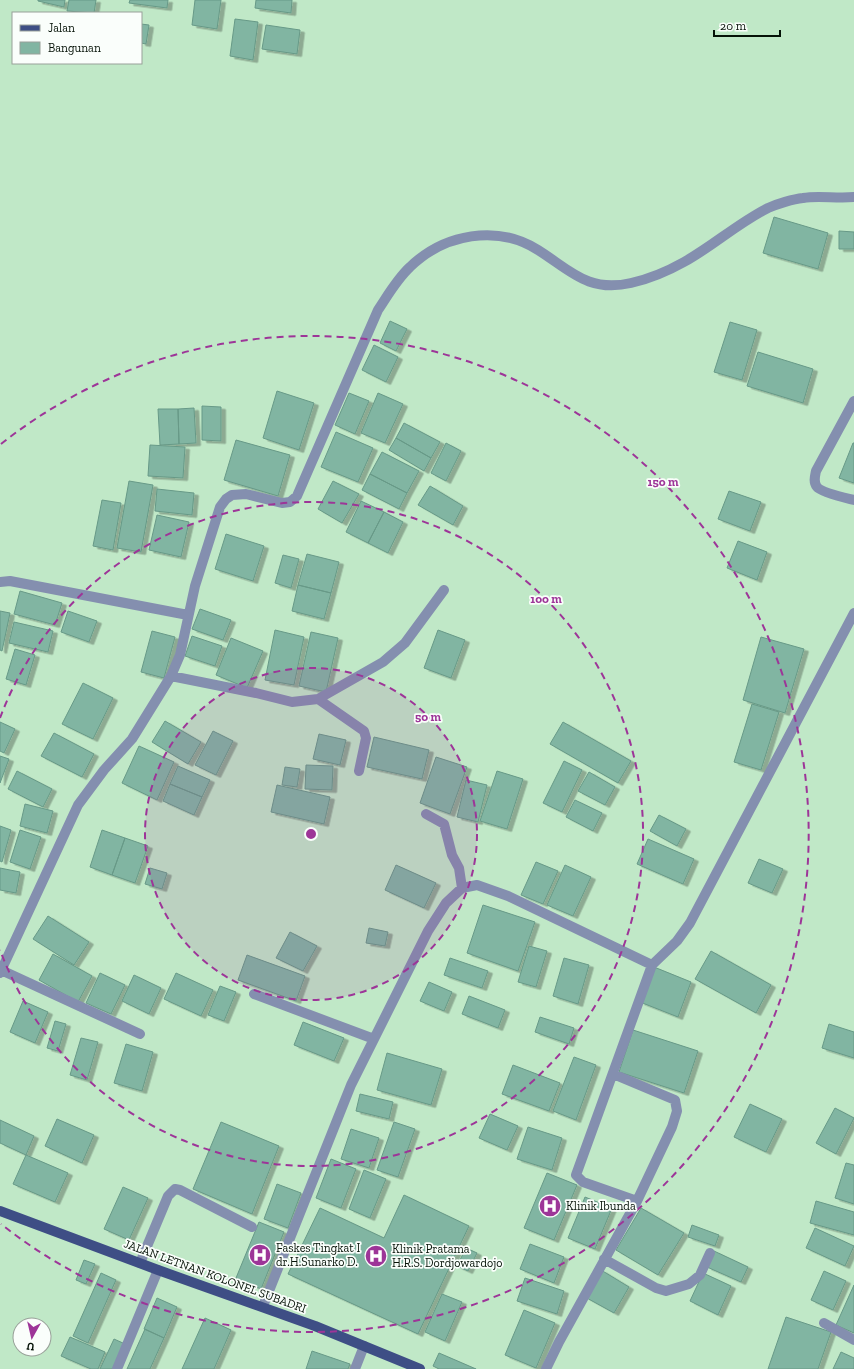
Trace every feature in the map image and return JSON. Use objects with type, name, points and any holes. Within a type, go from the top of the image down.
[{"type":"main road","name":"JALAN LETNAN KOLONEL SUBADRI","points":[[0,1211],[158,1270],[263,1306],[420,1369]]},
{"type":"street","points":[[140,1034],[1,972],[78,805],[104,770],[132,739],[171,676],[180,655],[195,586],[220,507],[226,499],[232,495],[246,494],[282,503],[290,502],[297,496],[378,310],[396,282],[410,266],[428,253],[455,239],[485,234],[512,238],[536,248],[580,278],[597,284],[614,286],[631,283],[661,273],[678,265],[732,229],[769,208],[802,198],[854,197]]},
{"type":"street","points":[[854,401],[816,470],[815,481],[817,487],[824,491],[854,500]]},
{"type":"street","points":[[0,582],[10,581],[188,615]]},
{"type":"street","points":[[171,676],[256,693],[292,702],[318,699],[383,662],[404,643],[444,590]]},
{"type":"street","points":[[637,1201],[583,1182],[576,1175],[587,1141],[652,965],[676,941],[690,923],[854,614]]},
{"type":"street","points":[[318,699],[364,731],[366,738],[359,771]]},
{"type":"street","points":[[426,814],[444,824],[452,855],[459,868],[462,888]]},
{"type":"street","points":[[263,1306],[351,1085],[428,931],[446,903],[462,888],[477,885],[508,896],[652,965]]},
{"type":"street","points":[[254,994],[374,1039]]},
{"type":"street","points":[[546,1369],[559,1342],[637,1201],[672,1127],[677,1111],[675,1100],[613,1074]]},
{"type":"street","points":[[140,1263],[168,1196],[172,1190],[175,1189],[180,1190],[252,1227]]},
{"type":"street","points":[[604,1259],[656,1288],[666,1291],[689,1284],[700,1275],[710,1253]]},
{"type":"street","points":[[117,1369],[158,1270]]},
{"type":"street","points":[[824,1323],[854,1340]]},
{"type":"street","points":[[355,1369],[364,1346]]},
{"type":"building","points":[[38,0],[65,0],[64,7]]},
{"type":"building","points":[[69,0],[96,0],[94,12],[67,11]]},
{"type":"building","points":[[130,0],[168,0],[167,8],[129,3]]},
{"type":"building","points":[[195,0],[221,0],[217,29],[192,25]]},
{"type":"building","points":[[256,0],[292,0],[291,13],[255,8]]},
{"type":"building","points":[[235,19],[258,22],[253,60],[230,56]]},
{"type":"building","points":[[142,24],[149,25],[146,44],[142,43]]},
{"type":"building","points":[[266,25],[300,30],[297,54],[262,49]]},
{"type":"building","points":[[774,217],[828,233],[818,269],[763,253]]},
{"type":"building","points":[[839,231],[854,232],[854,249],[839,249]]},
{"type":"building","points":[[390,321],[407,329],[396,351],[380,343]]},
{"type":"building","points":[[730,322],[757,330],[742,380],[714,372]]},
{"type":"building","points":[[374,345],[398,357],[386,382],[362,370]]},
{"type":"building","points":[[758,352],[813,369],[803,403],[747,386]]},
{"type":"building","points":[[277,391],[314,403],[299,450],[263,438]]},
{"type":"building","points":[[349,393],[369,401],[355,434],[335,425]]},
{"type":"building","points":[[378,393],[403,404],[385,443],[361,433]]},
{"type":"building","points":[[202,406],[221,407],[221,441],[202,440]]},
{"type":"building","points":[[194,408],[196,443],[179,444],[178,409]]},
{"type":"building","points":[[158,409],[178,409],[179,444],[160,445]]},
{"type":"building","points":[[404,423],[440,442],[431,458],[396,438]]},
{"type":"building","points":[[336,432],[373,448],[358,482],[321,467]]},
{"type":"building","points":[[396,438],[431,458],[424,471],[389,450]]},
{"type":"building","points":[[236,440],[290,455],[278,496],[224,480]]},
{"type":"building","points":[[446,443],[461,451],[446,481],[431,473]]},
{"type":"building","points":[[854,443],[854,483],[839,478]]},
{"type":"building","points":[[150,445],[185,447],[183,478],[148,476]]},
{"type":"building","points":[[382,452],[419,471],[407,493],[370,474]]},
{"type":"building","points":[[370,474],[407,493],[399,509],[362,490]]},
{"type":"building","points":[[129,481],[153,485],[141,552],[117,548]]},
{"type":"building","points":[[333,481],[359,494],[342,523],[318,509]]},
{"type":"building","points":[[430,486],[463,506],[453,525],[418,505]]},
{"type":"building","points":[[157,489],[194,493],[192,515],[155,511]]},
{"type":"building","points":[[729,491],[761,502],[750,531],[718,519]]},
{"type":"building","points":[[102,500],[121,503],[113,550],[93,546]]},
{"type":"building","points":[[361,501],[384,512],[368,543],[346,532]]},
{"type":"building","points":[[384,512],[403,522],[388,553],[368,543]]},
{"type":"building","points":[[157,515],[189,522],[181,557],[149,550]]},
{"type":"building","points":[[226,534],[264,546],[253,581],[215,569]]},
{"type":"building","points":[[738,541],[767,552],[757,580],[727,568]]},
{"type":"building","points":[[307,554],[339,562],[331,593],[298,585]]},
{"type":"building","points":[[283,555],[299,559],[291,588],[275,583]]},
{"type":"building","points":[[298,585],[331,593],[324,619],[292,611]]},
{"type":"building","points":[[20,591],[62,603],[55,625],[14,614]]},
{"type":"building","points":[[200,609],[231,620],[223,640],[192,629]]},
{"type":"building","points":[[0,611],[10,613],[2,651],[0,650]]},
{"type":"building","points":[[68,611],[97,621],[89,642],[61,632]]},
{"type":"building","points":[[14,622],[53,631],[48,652],[9,643]]},
{"type":"building","points":[[275,630],[304,637],[294,685],[265,680]]},
{"type":"building","points":[[438,630],[465,640],[451,678],[424,668]]},
{"type":"building","points":[[152,631],[175,637],[164,678],[141,672]]},
{"type":"building","points":[[311,632],[338,638],[326,692],[299,686]]},
{"type":"building","points":[[192,636],[222,646],[215,666],[185,656]]},
{"type":"building","points":[[761,637],[804,649],[785,713],[743,700]]},
{"type":"building","points":[[231,638],[263,651],[247,688],[216,675]]},
{"type":"building","points":[[15,649],[35,655],[26,685],[6,679]]},
{"type":"building","points":[[83,683],[113,698],[93,739],[62,724]]},
{"type":"building","points":[[752,704],[779,712],[761,770],[734,762]]},
{"type":"building","points":[[165,721],[201,742],[188,764],[152,742]]},
{"type":"building","points":[[0,722],[15,729],[4,753],[0,751]]},
{"type":"building","points":[[563,722],[631,761],[618,783],[550,744]]},
{"type":"building","points":[[213,731],[233,741],[216,775],[195,765]]},
{"type":"building","points":[[54,733],[94,754],[82,777],[41,756]]},
{"type":"building","points":[[319,734],[346,740],[340,765],[313,759]]},
{"type":"building","points":[[374,737],[429,750],[422,779],[367,767]]},
{"type":"building","points":[[139,746],[174,762],[157,800],[122,783]]},
{"type":"building","points":[[0,756],[9,759],[0,783]]},
{"type":"building","points":[[436,757],[467,767],[450,814],[420,803]]},
{"type":"building","points":[[564,761],[582,770],[562,812],[543,803]]},
{"type":"building","points":[[306,765],[333,766],[332,790],[305,789]]},
{"type":"building","points":[[178,766],[210,780],[202,797],[170,784]]},
{"type":"building","points":[[285,767],[300,769],[297,787],[282,785]]},
{"type":"building","points":[[17,771],[52,789],[43,807],[8,789]]},
{"type":"building","points":[[497,771],[523,779],[507,829],[480,821]]},
{"type":"building","points":[[589,772],[615,787],[605,805],[578,791]]},
{"type":"building","points":[[466,780],[487,785],[478,822],[457,817]]},
{"type":"building","points":[[170,784],[202,797],[194,815],[163,801]]},
{"type":"building","points":[[277,785],[330,797],[324,824],[271,812]]},
{"type":"building","points":[[575,800],[602,813],[593,831],[566,817]]},
{"type":"building","points":[[25,804],[53,811],[47,833],[20,826]]},
{"type":"building","points":[[659,815],[686,829],[677,846],[650,831]]},
{"type":"building","points":[[0,826],[11,830],[2,862],[0,861]]},
{"type":"building","points":[[20,830],[41,837],[30,869],[10,862]]},
{"type":"building","points":[[102,830],[125,838],[112,875],[90,867]]},
{"type":"building","points":[[125,838],[148,846],[135,883],[112,875]]},
{"type":"building","points":[[648,839],[694,859],[683,884],[637,864]]},
{"type":"building","points":[[759,859],[783,869],[772,893],[748,883]]},
{"type":"building","points":[[536,862],[558,871],[543,904],[521,895]]},
{"type":"building","points":[[396,865],[436,883],[424,908],[385,890]]},
{"type":"building","points":[[565,865],[591,877],[573,916],[547,905]]},
{"type":"building","points":[[0,868],[20,872],[16,893],[0,890]]},
{"type":"building","points":[[150,868],[167,873],[162,889],[145,884]]},
{"type":"building","points":[[483,905],[535,922],[518,971],[467,953]]},
{"type":"building","points":[[48,916],[89,942],[74,965],[33,939]]},
{"type":"building","points":[[369,928],[388,932],[385,946],[366,943]]},
{"type":"building","points":[[290,932],[317,946],[303,971],[276,958]]},
{"type":"building","points":[[529,946],[547,951],[536,987],[518,982]]},
{"type":"building","points":[[711,951],[771,985],[756,1013],[695,979]]},
{"type":"building","points":[[53,954],[92,976],[78,1002],[39,980]]},
{"type":"building","points":[[247,955],[305,976],[296,1001],[238,980]]},
{"type":"building","points":[[450,958],[488,971],[482,988],[444,975]]},
{"type":"building","points":[[564,958],[589,965],[578,1004],[553,996]]},
{"type":"building","points":[[654,967],[691,982],[678,1017],[640,1002]]},
{"type":"building","points":[[100,973],[125,985],[111,1014],[86,1003]]},
{"type":"building","points":[[176,973],[213,990],[201,1016],[164,999]]},
{"type":"building","points":[[134,975],[161,988],[149,1014],[122,1001]]},
{"type":"building","points":[[429,982],[452,992],[444,1011],[420,1001]]},
{"type":"building","points":[[220,986],[236,992],[224,1021],[208,1015]]},
{"type":"building","points":[[469,996],[505,1010],[498,1028],[462,1014]]},
{"type":"building","points":[[23,1001],[48,1012],[35,1043],[10,1032]]},
{"type":"building","points":[[540,1017],[574,1028],[569,1044],[535,1032]]},
{"type":"building","points":[[55,1021],[66,1024],[58,1051],[47,1048]]},
{"type":"building","points":[[303,1022],[344,1038],[334,1061],[294,1045]]},
{"type":"building","points":[[829,1024],[854,1032],[854,1058],[822,1048]]},
{"type":"building","points":[[633,1030],[698,1051],[684,1093],[619,1072]]},
{"type":"building","points":[[81,1038],[98,1042],[87,1080],[70,1075]]},
{"type":"building","points":[[126,1044],[153,1052],[142,1091],[114,1083]]},
{"type":"building","points":[[387,1053],[442,1069],[431,1105],[377,1090]]},
{"type":"building","points":[[574,1057],[596,1065],[576,1120],[553,1111]]},
{"type":"building","points":[[513,1065],[560,1083],[549,1111],[502,1094]]},
{"type":"building","points":[[360,1094],[393,1102],[389,1119],[356,1111]]},
{"type":"building","points":[[750,1104],[782,1119],[766,1152],[734,1137]]},
{"type":"building","points":[[835,1108],[854,1118],[836,1154],[816,1143]]},
{"type":"building","points":[[490,1114],[518,1126],[507,1150],[479,1138]]},
{"type":"building","points":[[57,1119],[94,1135],[82,1163],[45,1146]]},
{"type":"building","points":[[0,1120],[34,1136],[26,1155],[0,1143]]},
{"type":"building","points":[[221,1122],[279,1146],[252,1214],[193,1189]]},
{"type":"building","points":[[394,1122],[415,1129],[398,1177],[377,1170]]},
{"type":"building","points":[[528,1127],[562,1138],[552,1170],[517,1159]]},
{"type":"building","points":[[351,1129],[379,1138],[369,1168],[341,1159]]},
{"type":"building","points":[[26,1155],[68,1173],[55,1202],[13,1184]]},
{"type":"building","points":[[331,1159],[356,1169],[341,1208],[316,1198]]},
{"type":"building","points":[[846,1163],[854,1165],[854,1204],[835,1198]]},
{"type":"building","points":[[364,1170],[386,1179],[370,1218],[349,1209]]},
{"type":"building","name":"Klinik Ibunda","points":[[547,1173],[577,1185],[554,1240],[524,1228]]},
{"type":"building","points":[[277,1184],[301,1193],[288,1228],[264,1219]]},
{"type":"building","points":[[123,1187],[148,1198],[129,1240],[104,1229]]},
{"type":"building","name":"Klinik Pratama H.R.S. Dordjowardojo","points":[[404,1195],[469,1226],[418,1334],[288,1274],[320,1208],[384,1238]]},
{"type":"building","points":[[585,1197],[612,1208],[595,1249],[568,1238]]},
{"type":"building","points":[[816,1201],[854,1212],[854,1235],[810,1223]]},
{"type":"building","points":[[641,1208],[684,1233],[658,1275],[616,1250]]},
{"type":"building","name":"Faskes Tingkat I dr.H.Sunarko D.","points":[[259,1222],[284,1232],[261,1289],[236,1278]]},
{"type":"building","points":[[692,1225],[719,1235],[715,1246],[688,1237]]},
{"type":"building","points":[[815,1228],[854,1246],[845,1266],[806,1248]]},
{"type":"building","points":[[530,1244],[564,1257],[554,1283],[520,1269]]},
{"type":"building","points":[[466,1248],[477,1253],[468,1271],[457,1266]]},
{"type":"building","points":[[714,1251],[748,1267],[741,1282],[707,1267]]},
{"type":"building","points":[[84,1260],[95,1264],[86,1284],[76,1280]]},
{"type":"building","points":[[601,1270],[629,1287],[614,1313],[585,1297]]},
{"type":"building","points":[[824,1271],[846,1281],[833,1310],[811,1300]]},
{"type":"building","points":[[101,1273],[116,1280],[88,1343],[73,1336]]},
{"type":"building","points":[[703,1273],[731,1286],[718,1315],[690,1301]]},
{"type":"building","points":[[525,1278],[564,1291],[557,1314],[517,1301]]},
{"type":"building","points":[[854,1285],[854,1333],[836,1325]]},
{"type":"building","points":[[442,1294],[462,1302],[445,1341],[425,1332]]},
{"type":"building","points":[[157,1298],[177,1307],[164,1338],[144,1329]]},
{"type":"building","points":[[524,1310],[555,1323],[536,1368],[505,1355]]},
{"type":"building","points":[[786,1317],[831,1332],[818,1369],[768,1369]]},
{"type":"building","points":[[205,1318],[231,1330],[214,1369],[182,1369]]},
{"type":"building","points":[[145,1329],[164,1338],[150,1369],[127,1369]]},
{"type":"building","points":[[70,1337],[105,1352],[98,1369],[91,1369],[61,1356]]},
{"type":"building","points":[[114,1339],[125,1344],[114,1369],[100,1369]]},
{"type":"building","points":[[312,1351],[350,1364],[348,1369],[306,1369]]},
{"type":"building","points":[[841,1352],[854,1358],[854,1369],[833,1369]]},
{"type":"building","points":[[439,1353],[476,1369],[439,1369],[433,1366]]},
{"type":"place","name":"Klinik Ibunda","points":[[550,1206]]},
{"type":"place","name":"Faskes Tingkat I dr.H.Sunarko D.","points":[[260,1255]]},
{"type":"place","name":"Klinik Pratama H.R.S. Dordjowardojo","points":[[376,1256]]}]
